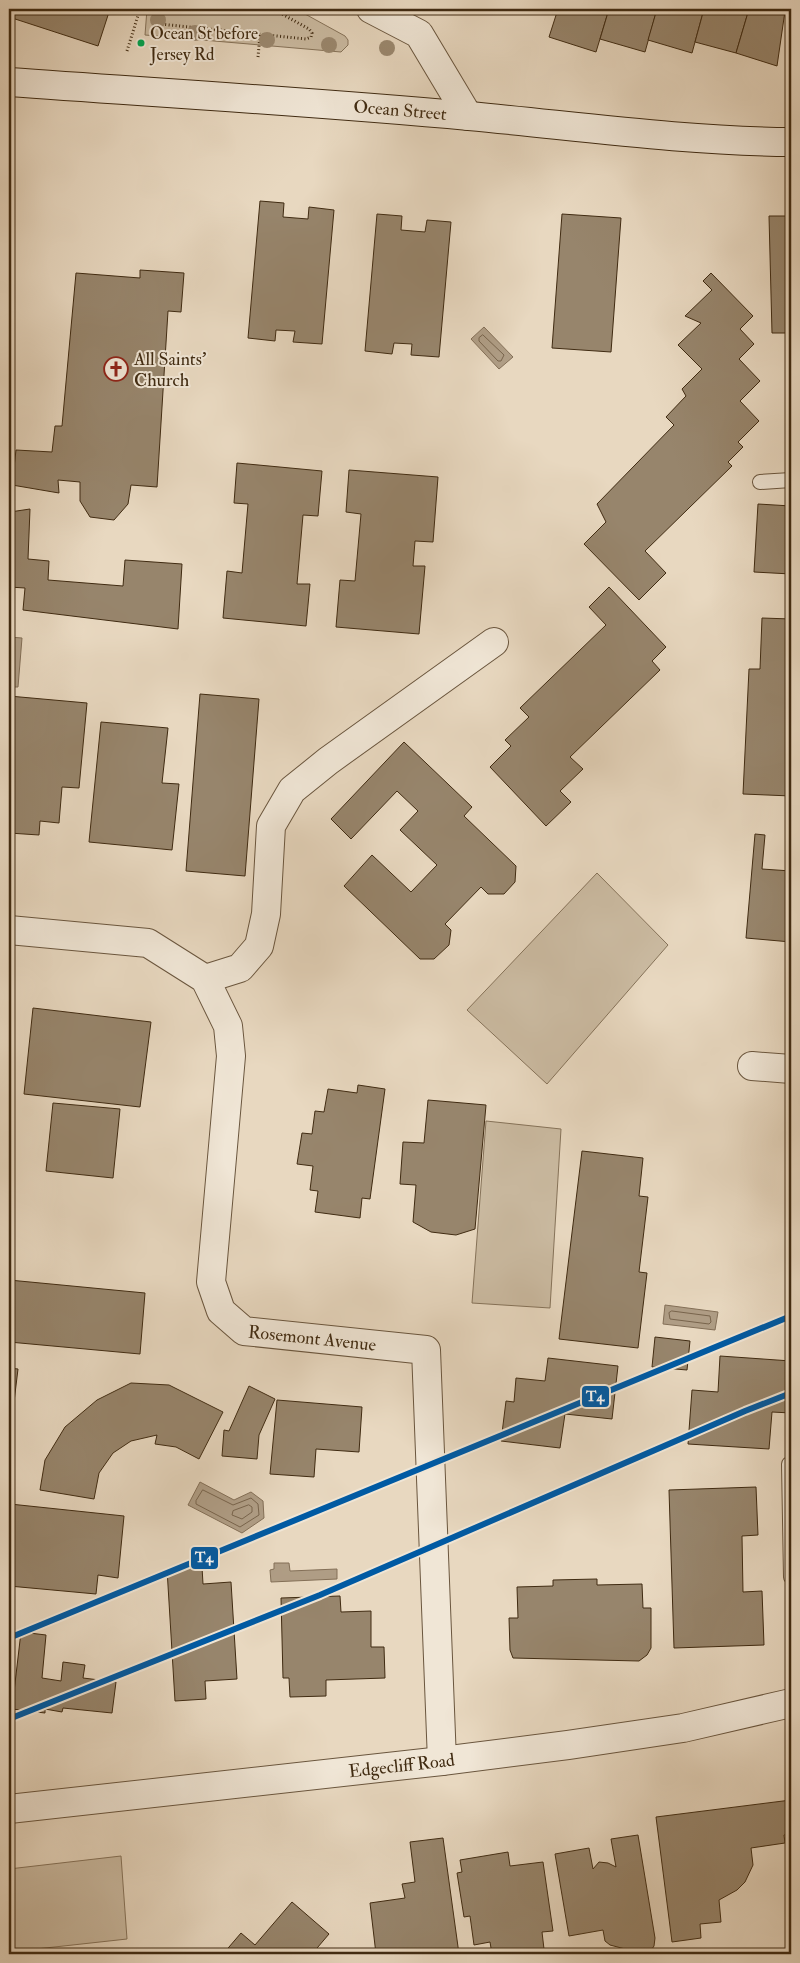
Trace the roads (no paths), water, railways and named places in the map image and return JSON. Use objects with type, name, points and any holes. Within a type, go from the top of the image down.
[{"type":"street","points":[[371,9],[419,34],[468,116]]},
{"type":"street","name":"Ocean Street","points":[[9,82],[468,116],[684,138],[791,142]]},
{"type":"street","points":[[9,930],[148,943],[205,979],[240,968],[259,946],[266,914],[271,826],[292,790],[328,761],[494,642]]},
{"type":"street","name":"Rosemont Avenue","points":[[205,979],[228,1026],[231,1056],[211,1282],[221,1311],[244,1331],[426,1350],[442,1762]]},
{"type":"street","points":[[752,1066],[791,1070]]},
{"type":"street","name":"Edgecliff Road","points":[[9,1809],[442,1762],[683,1728],[791,1703]]},
{"type":"lane","points":[[760,482],[791,480]]},
{"type":"lane","points":[[789,1464],[791,1577]]},
{"type":"water","points":[[484,327],[513,357],[499,369],[471,339]]},
{"type":"water","points":[[9,637],[22,638],[18,687],[9,687]]},
{"type":"water","points":[[665,1305],[718,1312],[715,1330],[663,1324]]},
{"type":"water","points":[[200,1482],[234,1500],[251,1492],[263,1501],[264,1518],[242,1533],[188,1505]]},
{"type":"water","points":[[274,1563],[289,1563],[290,1571],[337,1569],[337,1579],[271,1582],[270,1570],[274,1569]]},
{"type":"place","name":"Ocean St before Jersey Rd","points":[[141,43]]},
{"type":"place","name":"All Saints’ Church","points":[[116,369]]}]
